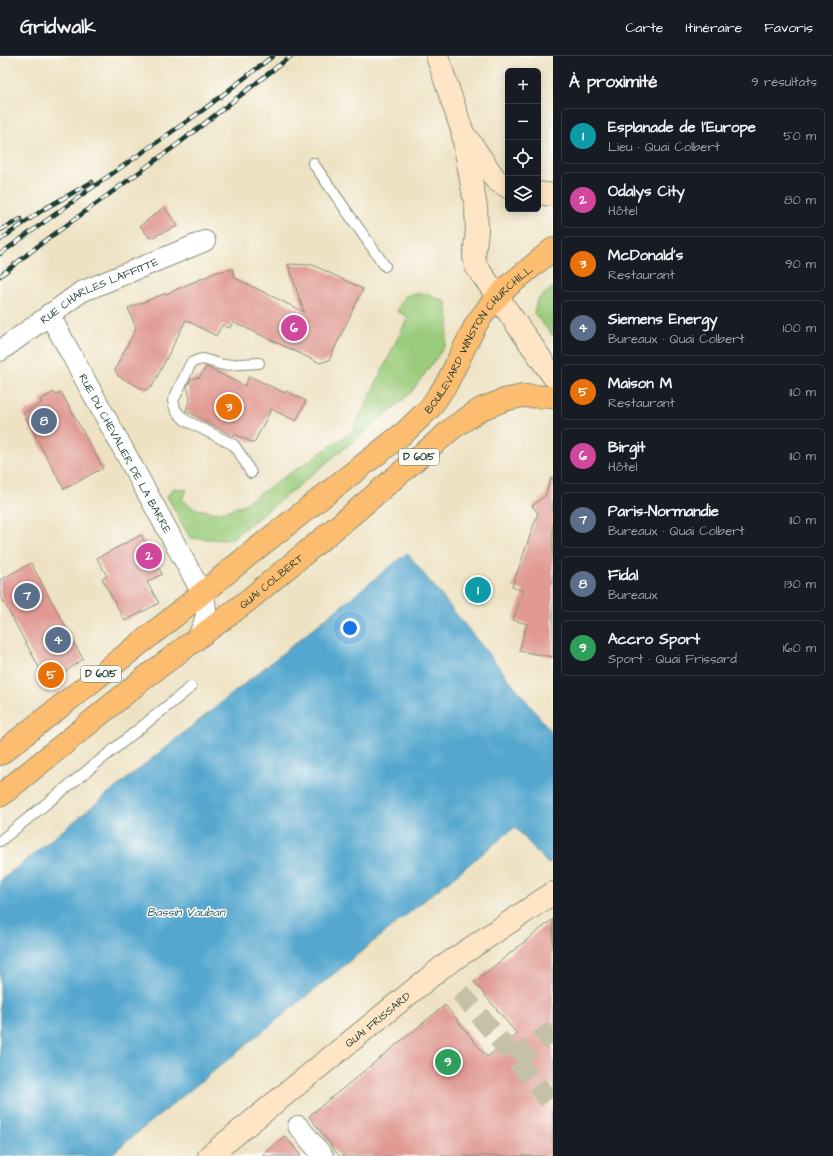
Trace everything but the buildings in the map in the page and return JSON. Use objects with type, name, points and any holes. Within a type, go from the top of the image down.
[{"type":"main road","name":"BOULEVARD WINSTON CHURCHILL","points":[[202,593],[405,432],[430,408],[447,383],[476,324],[506,288],[553,249]]},
{"type":"main road","name":"QUAI COLBERT","points":[[0,796],[147,676],[246,602],[356,511],[454,426],[481,409],[504,400],[523,396],[553,397]]},
{"type":"main road","name":"D 6015","points":[[0,754],[202,593]]},
{"type":"street","points":[[437,56],[462,130],[476,207],[477,230],[474,256],[476,266],[553,376]]},
{"type":"street","points":[[462,130],[496,180],[505,185]]},
{"type":"street","points":[[541,194],[553,196]]},
{"type":"street","name":"RUE CHARLES LAFFITTE","points":[[0,351],[81,292],[205,241]]},
{"type":"street","name":"RUE DU CHEVALIER DE LA BARRE","points":[[49,314],[202,593],[206,603],[206,614],[204,625],[196,640]]},
{"type":"street","points":[[202,593],[229,607],[246,602]]},
{"type":"street","name":"QUAI FRISSARD","points":[[209,1156],[441,968],[553,894]]},
{"type":"street","points":[[298,1126],[323,1156]]},
{"type":"lane","points":[[313,162],[385,266]]},
{"type":"lane","points":[[251,473],[234,445],[185,420],[176,411],[173,401],[191,363],[203,359],[222,365],[259,363]]},
{"type":"lane","points":[[0,841],[191,687]]},
{"type":"green space","points":[[553,287],[553,336],[534,313],[537,300]]},
{"type":"green space","points":[[411,294],[425,294],[446,302],[449,321],[445,346],[410,394],[230,540],[190,538],[167,496],[174,488],[187,490],[182,499],[193,508],[217,513],[241,506],[353,431],[408,317],[397,311],[404,297]]},
{"type":"water","name":"Bassin Vauban","points":[[407,553],[553,734],[553,860],[548,864],[515,827],[109,1156],[0,1156],[0,881]]},
{"type":"tunnel","points":[[460,992],[553,1105]]},
{"type":"tunnel","points":[[515,1060],[553,1030]]},
{"type":"railway","points":[[0,254],[203,110],[273,56]]},
{"type":"railway","points":[[0,276],[38,246],[178,144],[291,56]]},
{"type":"railway","points":[[0,240],[44,209],[92,182]]},
{"type":"railway","points":[[0,230],[21,219]]},
{"type":"place","name":"Birgit","points":[[294,328]]},
{"type":"place","name":"McDonald's","points":[[229,407]]},
{"type":"place","name":"Fidal","points":[[44,421]]},
{"type":"place","name":"Odalys City","points":[[149,556]]},
{"type":"place","name":"Esplanade de l'Europe","points":[[478,590]]},
{"type":"place","name":"Paris-Normandie","points":[[27,596]]},
{"type":"place","name":"Siemens Energy","points":[[58,640]]},
{"type":"place","name":"Maison M","points":[[51,675]]},
{"type":"place","name":"Accro Sport","points":[[448,1062]]}]
